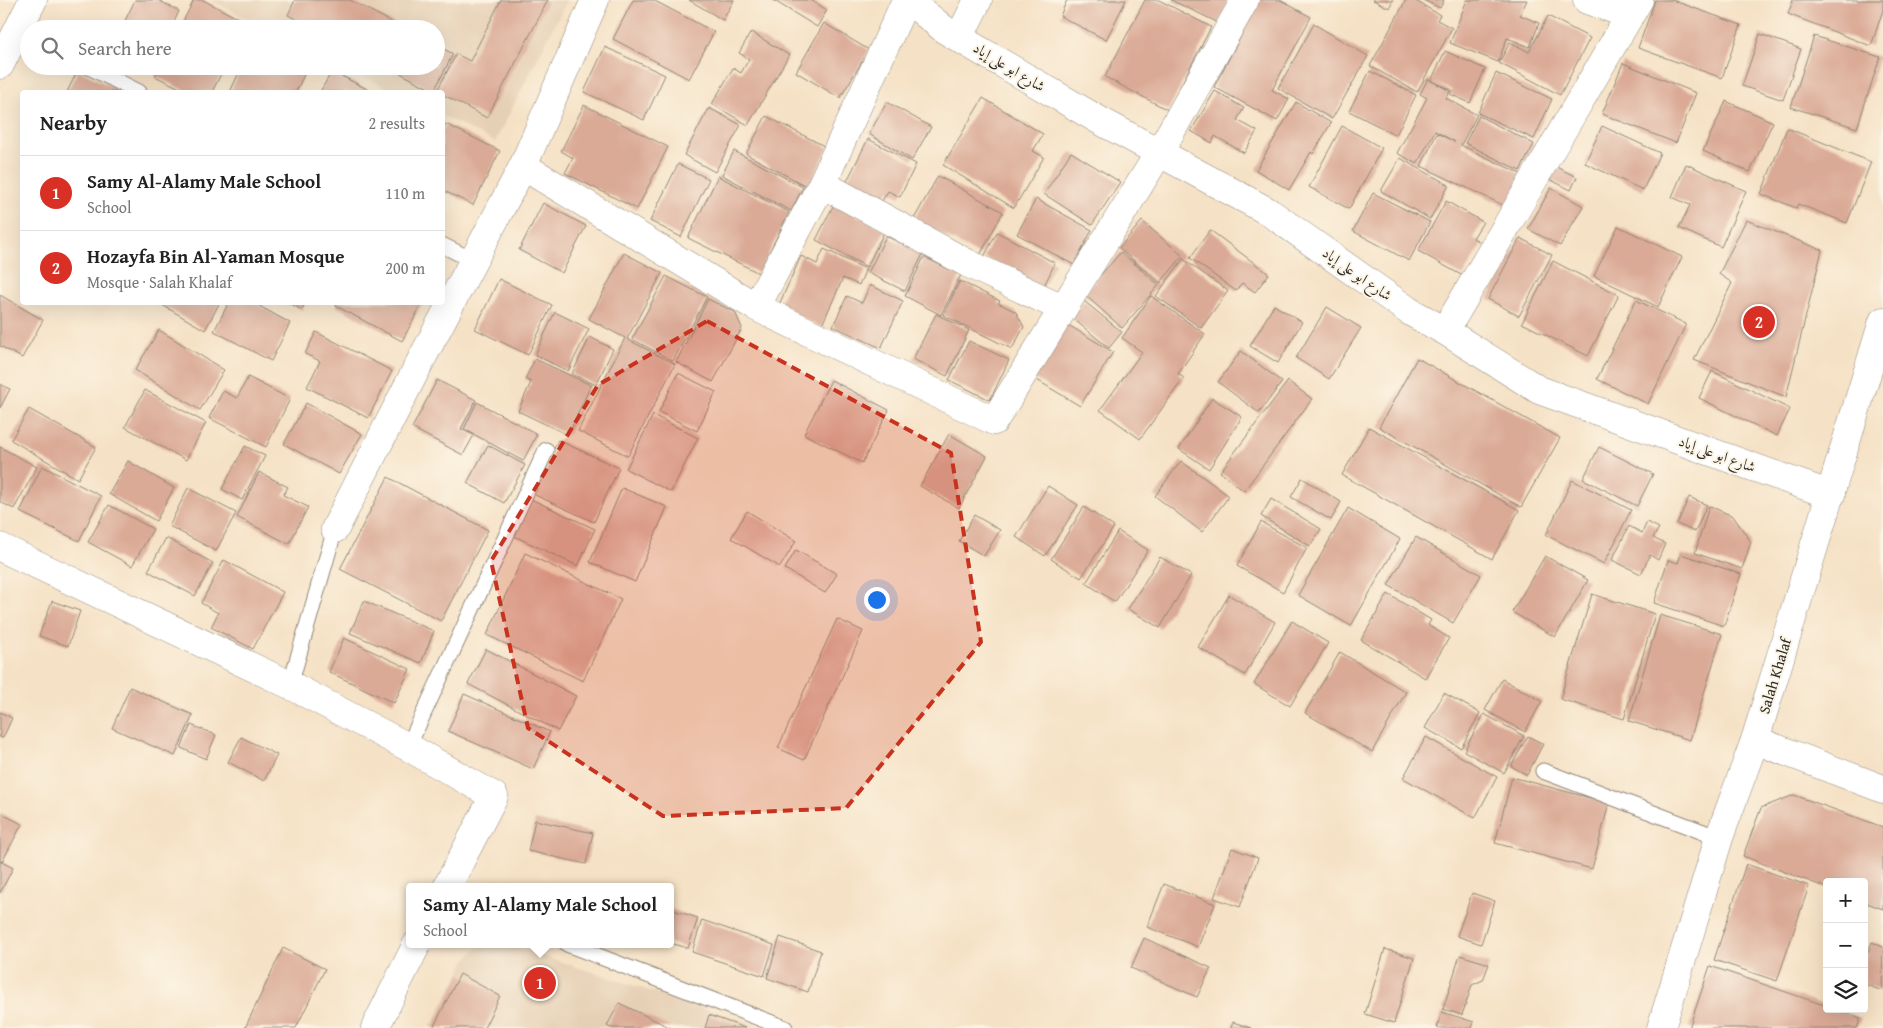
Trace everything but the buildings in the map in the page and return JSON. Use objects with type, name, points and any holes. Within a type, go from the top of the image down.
[{"type":"street","points":[[27,20],[33,0]]},
{"type":"street","points":[[335,530],[418,366],[523,166],[595,0]]},
{"type":"street","points":[[756,307],[822,184],[907,0]]},
{"type":"street","name":"شارع ابو على إياد","points":[[907,0],[945,30],[1097,119],[1269,212],[1410,311],[1446,331],[1539,390],[1831,495]]},
{"type":"street","points":[[960,38],[978,0]]},
{"type":"street","points":[[523,166],[756,307],[994,421],[1159,153],[1245,0]]},
{"type":"street","points":[[1446,331],[1635,8],[1587,0]]},
{"type":"street","points":[[0,65],[20,37]]},
{"type":"street","points":[[822,184],[967,263],[1062,308]]},
{"type":"street","name":"Salah Khalaf","points":[[1661,1028],[1719,838],[1755,740],[1883,321]]},
{"type":"street","points":[[0,547],[290,685],[408,747],[494,796],[449,883]]},
{"type":"street","points":[[1755,740],[1883,789]]},
{"type":"street","points":[[375,1028],[415,948]]},
{"type":"lane","points":[[105,75],[135,90]]},
{"type":"lane","points":[[445,246],[474,261]]},
{"type":"lane","points":[[408,747],[546,450]]},
{"type":"lane","points":[[290,685],[335,530]]},
{"type":"lane","points":[[1544,771],[1719,838]]},
{"type":"lane","points":[[577,948],[785,1028]]},
{"type":"highlighted area","points":[[707,321],[951,453],[981,642],[846,808],[663,816],[528,728],[491,561],[598,385]]},
{"type":"shaded area","points":[[210,0],[567,0],[495,142],[445,117],[445,90],[392,90],[361,75],[445,75],[445,20],[250,20]]},
{"type":"shaded area","points":[[478,948],[518,948],[764,1028],[430,1028],[467,958]]},
{"type":"place","name":"Hozayfa Bin Al-Yaman Mosque","points":[[1759,322]]},
{"type":"place","name":"Samy Al-Alamy Male School","points":[[540,983]]}]
